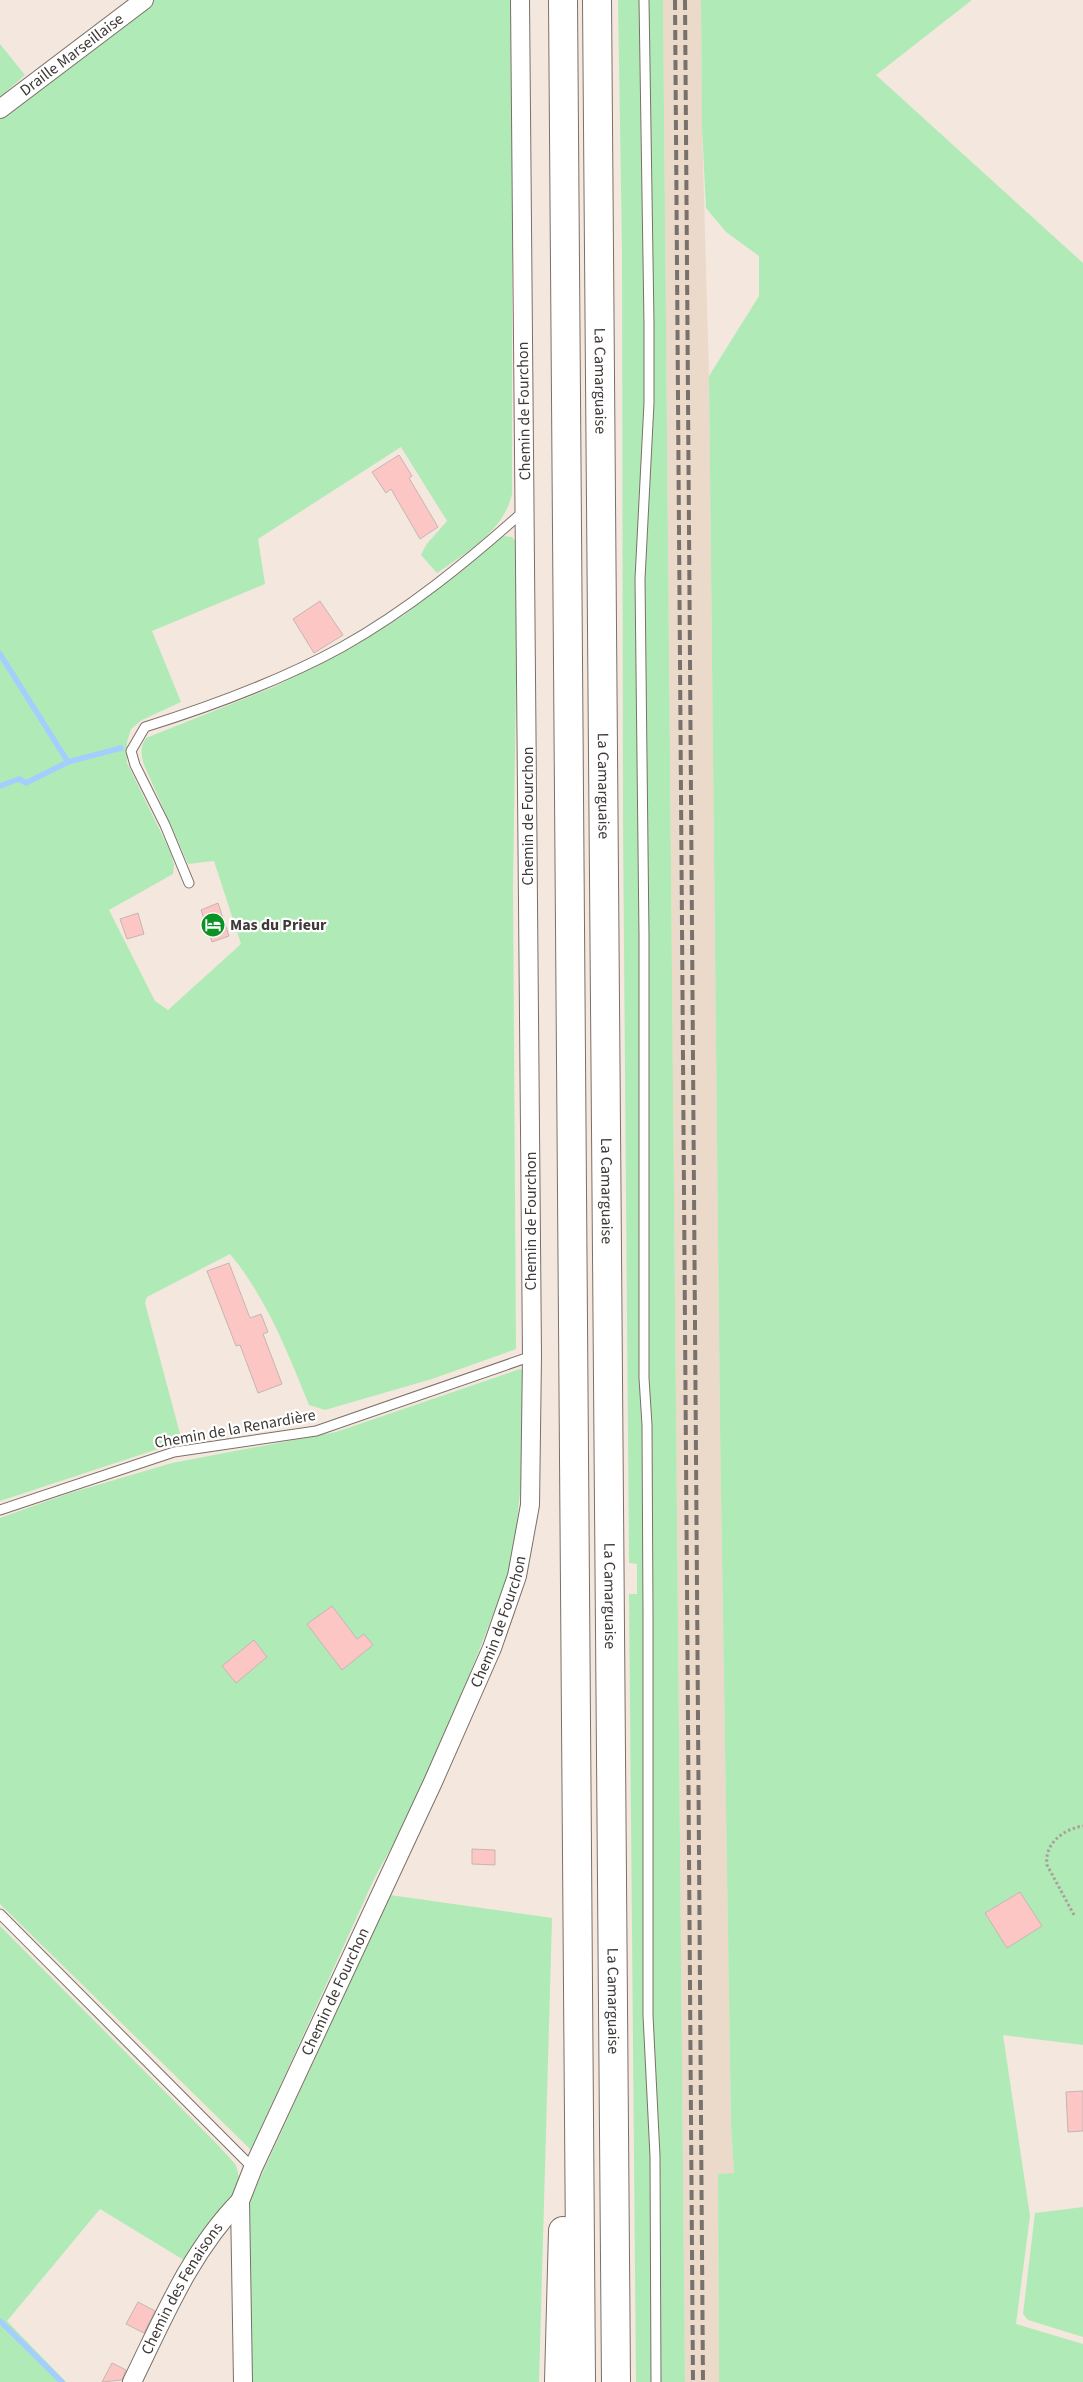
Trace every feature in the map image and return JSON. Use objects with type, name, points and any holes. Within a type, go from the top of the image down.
[{"type":"highway","name":"La Camarguaise","points":[[563,0],[582,2382]]},
{"type":"highway","name":"La Camarguaise","points":[[597,0],[616,2382]]},
{"type":"highway","points":[[559,2382],[560,2293],[577,1890]]},
{"type":"street","name":"Draille Marseillaise","points":[[0,109],[144,0]]},
{"type":"street","name":"Chemin de Fourchon","points":[[243,2382],[240,2201],[253,2168],[433,1782],[492,1648],[517,1576],[530,1505],[532,1356],[520,0]]},
{"type":"street","name":"Chemin des Fenaisons","points":[[132,2382],[186,2272],[221,2220],[240,2201]]},
{"type":"lane","points":[[644,0],[649,403],[640,579],[644,927],[644,1378],[647,1425],[648,2015],[655,2156],[656,2382]]},
{"type":"lane","points":[[189,883],[165,825],[135,765],[131,751],[145,727],[211,706],[342,647],[441,580],[481,549],[525,510]]},
{"type":"lane","name":"Chemin de la Renardière","points":[[0,1510],[174,1452],[316,1431],[532,1356]]},
{"type":"lane","points":[[0,1914],[253,2168]]},
{"type":"path","points":[[1074,1916],[1046,1865],[1046,1857],[1053,1843],[1062,1833],[1071,1828],[1083,1826]]},
{"type":"shaded area","points":[[663,0],[701,0],[702,128],[709,376],[720,1429],[731,2126],[734,2174],[718,2174],[719,2382],[685,2382]]},
{"type":"green space","points":[[151,0],[512,0],[512,494],[508,507],[501,519],[482,540],[437,573],[421,555],[426,545],[447,521],[401,447],[258,539],[265,584],[152,631],[181,702],[142,720],[131,729],[127,742],[127,763],[171,853],[174,865],[173,874],[109,910],[155,1001],[168,1010],[241,944],[214,861],[188,864],[144,765],[142,751],[146,738],[274,687],[351,648],[404,615],[503,536],[512,537],[518,544],[513,887],[516,1349],[432,1379],[325,1410],[309,1405],[275,1326],[255,1288],[230,1254],[147,1297],[145,1303],[182,1441],[0,1501],[0,116]]},
{"type":"green space","points":[[618,0],[663,0],[685,2382],[636,2382],[629,1594],[637,1594],[637,1564],[629,1563],[623,824],[622,251]]},
{"type":"green space","points":[[701,0],[972,0],[876,75],[1083,263],[1083,2045],[1003,2035],[1030,2216],[1016,2324],[1083,2344],[1083,2382],[719,2382],[718,2174],[734,2173],[731,2126],[720,1429],[709,376],[759,296],[759,256],[726,232],[706,208],[702,128]]},
{"type":"green space","points":[[0,44],[25,75],[0,97]]},
{"type":"green space","points":[[520,1369],[526,1371],[523,1465],[512,1567],[425,1787],[375,1877],[251,2150],[0,1904],[0,1518],[67,1494],[172,1463],[336,1432]]},
{"type":"green space","points":[[390,1895],[552,1918],[539,2382],[250,2382],[247,2215],[251,2198]]},
{"type":"green space","points":[[0,1926],[216,2143],[236,2165],[240,2181],[235,2194],[187,2262],[100,2209],[7,2321],[66,2382],[0,2382]]},
{"type":"green space","points":[[1083,2207],[1083,2337],[1028,2320],[1023,2314],[1035,2213]]},
{"type":"building","points":[[399,455],[412,476],[409,478],[438,527],[420,539],[391,489],[386,493],[372,472]]},
{"type":"building","points":[[320,601],[343,635],[314,653],[293,619]]},
{"type":"building","points":[[218,903],[229,936],[212,942],[201,910]]},
{"type":"building","points":[[138,913],[144,934],[127,939],[120,919]]},
{"type":"building","points":[[229,1263],[250,1318],[261,1314],[268,1332],[263,1334],[282,1384],[258,1393],[240,1345],[236,1346],[207,1271]]},
{"type":"building","points":[[332,1606],[357,1639],[364,1634],[373,1645],[342,1670],[307,1624]]},
{"type":"building","points":[[254,1640],[267,1657],[236,1683],[222,1666]]},
{"type":"building","points":[[472,1849],[495,1850],[495,1865],[472,1864]]},
{"type":"building","points":[[1020,1892],[1042,1926],[1007,1948],[985,1913]]},
{"type":"building","points":[[1083,2091],[1083,2131],[1068,2132],[1066,2092]]},
{"type":"building","points":[[138,2302],[155,2311],[144,2333],[126,2324]]},
{"type":"building","points":[[112,2363],[126,2370],[122,2380],[102,2382]]},
{"type":"waterway","points":[[0,654],[68,762]]},
{"type":"waterway","points":[[0,786],[19,779],[26,783],[68,762],[121,748]]},
{"type":"waterway","points":[[0,2321],[62,2382]]},
{"type":"railway","points":[[675,0],[693,2382]]},
{"type":"railway","points":[[685,0],[703,2382]]},
{"type":"place","name":"Mas du Prieur","points":[[213,925]]}]
